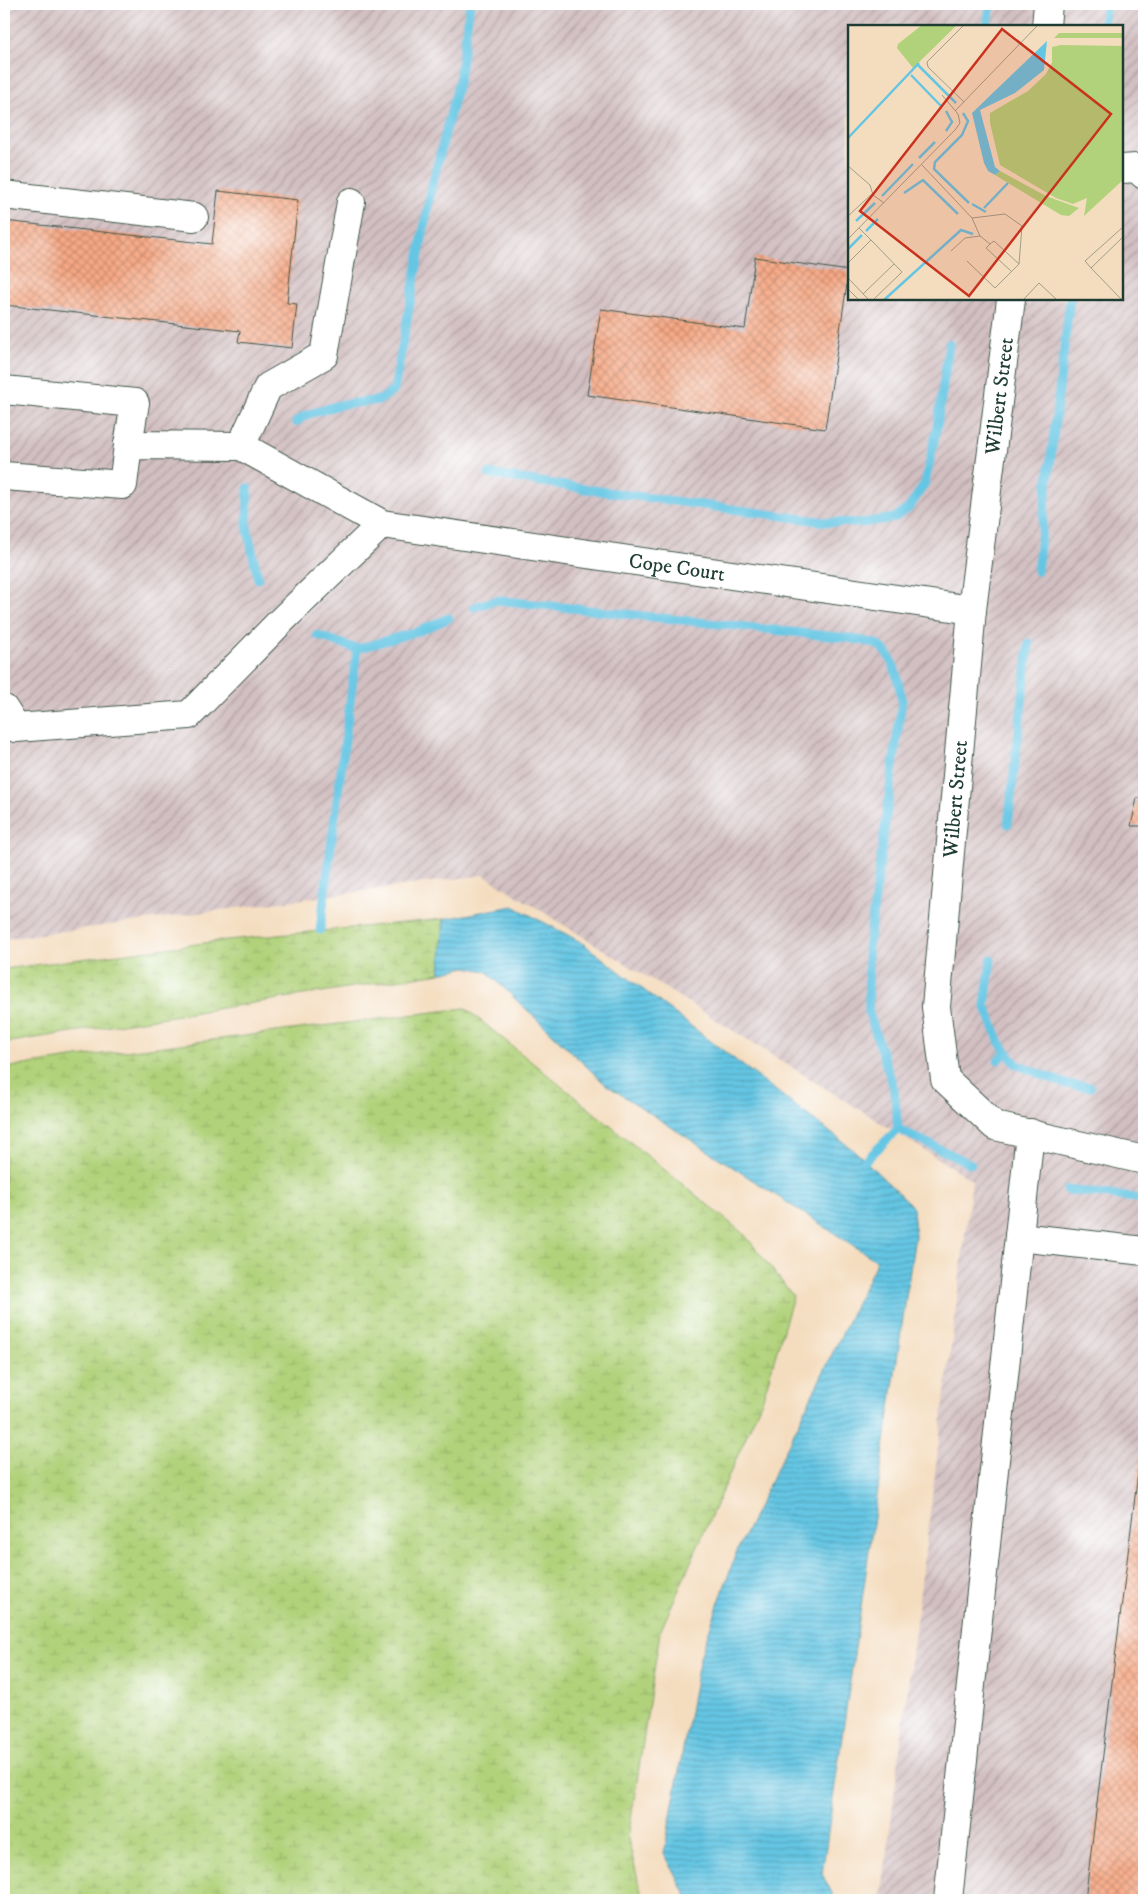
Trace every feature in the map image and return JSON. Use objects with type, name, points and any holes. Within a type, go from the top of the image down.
[{"type":"street","points":[[1046,25],[1048,4]]},
{"type":"street","points":[[1123,169],[1136,168],[1144,174]]},
{"type":"street","points":[[4,195],[194,217]]},
{"type":"street","points":[[241,446],[268,387],[324,355],[352,202]]},
{"type":"street","name":"Wilbert Street","points":[[1011,300],[972,610],[936,1008],[945,1079],[995,1126],[1144,1160]]},
{"type":"street","points":[[4,390],[135,403],[123,485],[4,476]]},
{"type":"street","points":[[4,709],[16,728],[189,715],[282,620],[382,524],[241,446],[128,445]]},
{"type":"street","name":"Cope Court","points":[[382,524],[972,610]]},
{"type":"street","points":[[948,1900],[1030,1134]]},
{"type":"street","points":[[1019,1237],[1144,1251]]},
{"type":"shaded area","points":[[4,4],[1144,4],[1144,1900],[881,1900],[972,1180],[484,875],[4,939]]},
{"type":"green space","points":[[444,919],[440,973],[4,1043],[4,969],[227,940]]},
{"type":"green space","points":[[465,1008],[745,1235],[793,1296],[763,1398],[660,1632],[628,1839],[643,1900],[4,1900],[4,1068]]},
{"type":"water","points":[[513,906],[581,942],[856,1152],[913,1207],[915,1236],[822,1874],[833,1895],[832,1900],[689,1900],[664,1853],[700,1657],[736,1553],[877,1261],[605,1084],[486,971],[466,967],[440,973],[444,919]]},
{"type":"building","points":[[218,191],[298,200],[287,303],[297,304],[292,348],[238,342],[240,331],[4,305],[4,221],[212,244]]},
{"type":"building","points":[[755,257],[848,271],[825,429],[587,395],[601,309],[745,329]]},
{"type":"building","points":[[1137,798],[1144,798],[1144,826],[1131,826]]},
{"type":"building","points":[[1143,1432],[1144,1900],[1085,1900]]},
{"type":"waterway","points":[[296,422],[306,415],[339,405],[380,400],[394,390],[432,185],[459,80],[470,4]]},
{"type":"waterway","points":[[987,25],[990,4]]},
{"type":"waterway","points":[[1103,25],[1106,4]]},
{"type":"waterway","points":[[1037,571],[1070,300]]},
{"type":"waterway","points":[[489,474],[826,522],[862,523],[894,518],[909,508],[925,483],[937,427],[949,344]]},
{"type":"waterway","points":[[248,488],[247,526],[258,579]]},
{"type":"waterway","points":[[474,607],[497,600],[848,638],[873,643],[882,648],[895,669],[902,701],[868,949],[869,1013],[894,1089],[898,1129],[971,1164]]},
{"type":"waterway","points":[[317,635],[357,649],[419,631],[449,618]]},
{"type":"waterway","points":[[1008,824],[1029,643]]},
{"type":"waterway","points":[[320,930],[357,649]]},
{"type":"waterway","points":[[991,960],[985,1005],[1000,1043],[1016,1064],[1065,1084],[1090,1087]]},
{"type":"waterway","points":[[998,1060],[1007,1052]]},
{"type":"waterway","points":[[865,1161],[898,1129]]},
{"type":"waterway","points":[[1067,1190],[1144,1199]]}]
